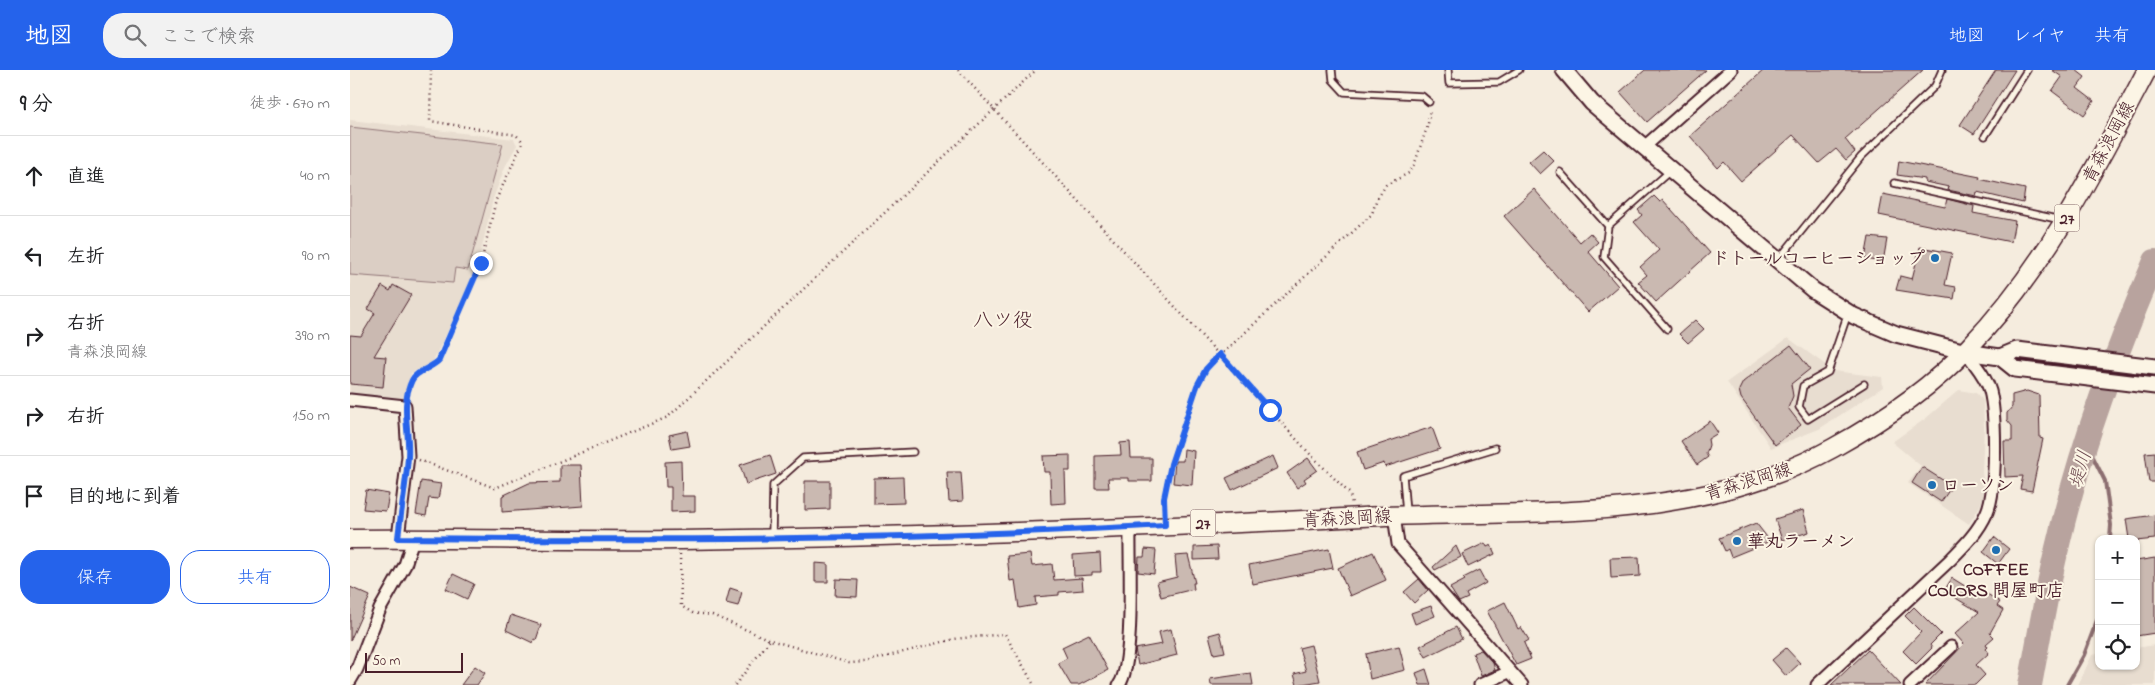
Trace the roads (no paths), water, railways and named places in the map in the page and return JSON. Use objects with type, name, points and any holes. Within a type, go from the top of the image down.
[{"type":"main road","name":"青森浪岡線","points":[[350,539],[679,540],[1130,527],[1620,507],[1666,503],[1736,488],[1801,464],[1866,428],[1915,395],[1966,352],[2016,293],[2064,221],[2147,70]]},
{"type":"street","points":[[1564,70],[1592,103],[1776,262],[1813,290],[1848,312],[1896,334],[1966,352],[2000,357],[2015,369],[2155,386]]},
{"type":"street","points":[[1643,148],[1731,70]]},
{"type":"street","points":[[2000,357],[2017,350],[2155,367]]},
{"type":"street","points":[[1819,684],[1950,560],[1967,542],[1987,512],[1994,484],[1991,401],[1986,382],[1966,352]]},
{"type":"street","points":[[350,400],[405,406],[408,431],[405,566],[380,609],[350,681]]},
{"type":"street","points":[[1400,515],[1398,544],[1522,685]]},
{"type":"street","points":[[1119,685],[1126,667],[1129,636],[1130,527]]},
{"type":"street","points":[[1910,685],[1951,647]]},
{"type":"street","points":[[1480,685],[1509,672]]},
{"type":"lane","points":[[1332,70],[1333,80],[1344,92],[1422,96],[1429,102]]},
{"type":"lane","points":[[1448,70],[1449,82],[1499,82],[1519,70]]},
{"type":"lane","points":[[1776,262],[1861,157],[1935,86],[1942,70]]},
{"type":"lane","points":[[1985,136],[2028,70]]},
{"type":"lane","points":[[1667,329],[1604,257],[1608,226],[1670,171]]},
{"type":"lane","points":[[1560,172],[1608,226]]},
{"type":"lane","points":[[1894,183],[2064,221]]},
{"type":"lane","points":[[1848,312],[1828,372],[1803,386],[1799,407],[1808,419],[1864,384]]},
{"type":"lane","points":[[1400,515],[1403,476],[1495,448]]},
{"type":"lane","points":[[772,538],[773,485],[803,458],[913,452]]},
{"type":"waterway","name":"堤川","points":[[2030,685],[2043,612],[2078,469],[2113,364],[2155,261]]},
{"type":"waterway","points":[[2086,443],[2105,481],[2111,525],[2110,535]]},
{"type":"waterway","points":[[2067,685],[2084,655],[2095,625]]},
{"type":"place","name":"ドトールコーヒーショップ","points":[[1935,258]]},
{"type":"place","name":"ローソン","points":[[1932,485]]},
{"type":"place","name":"華丸ラーメン","points":[[1737,541]]},
{"type":"place","name":"COFFEE COLORS 問屋町店","points":[[1996,550]]},
{"type":"district","name":"八ツ役","points":[[1003,319]]}]
